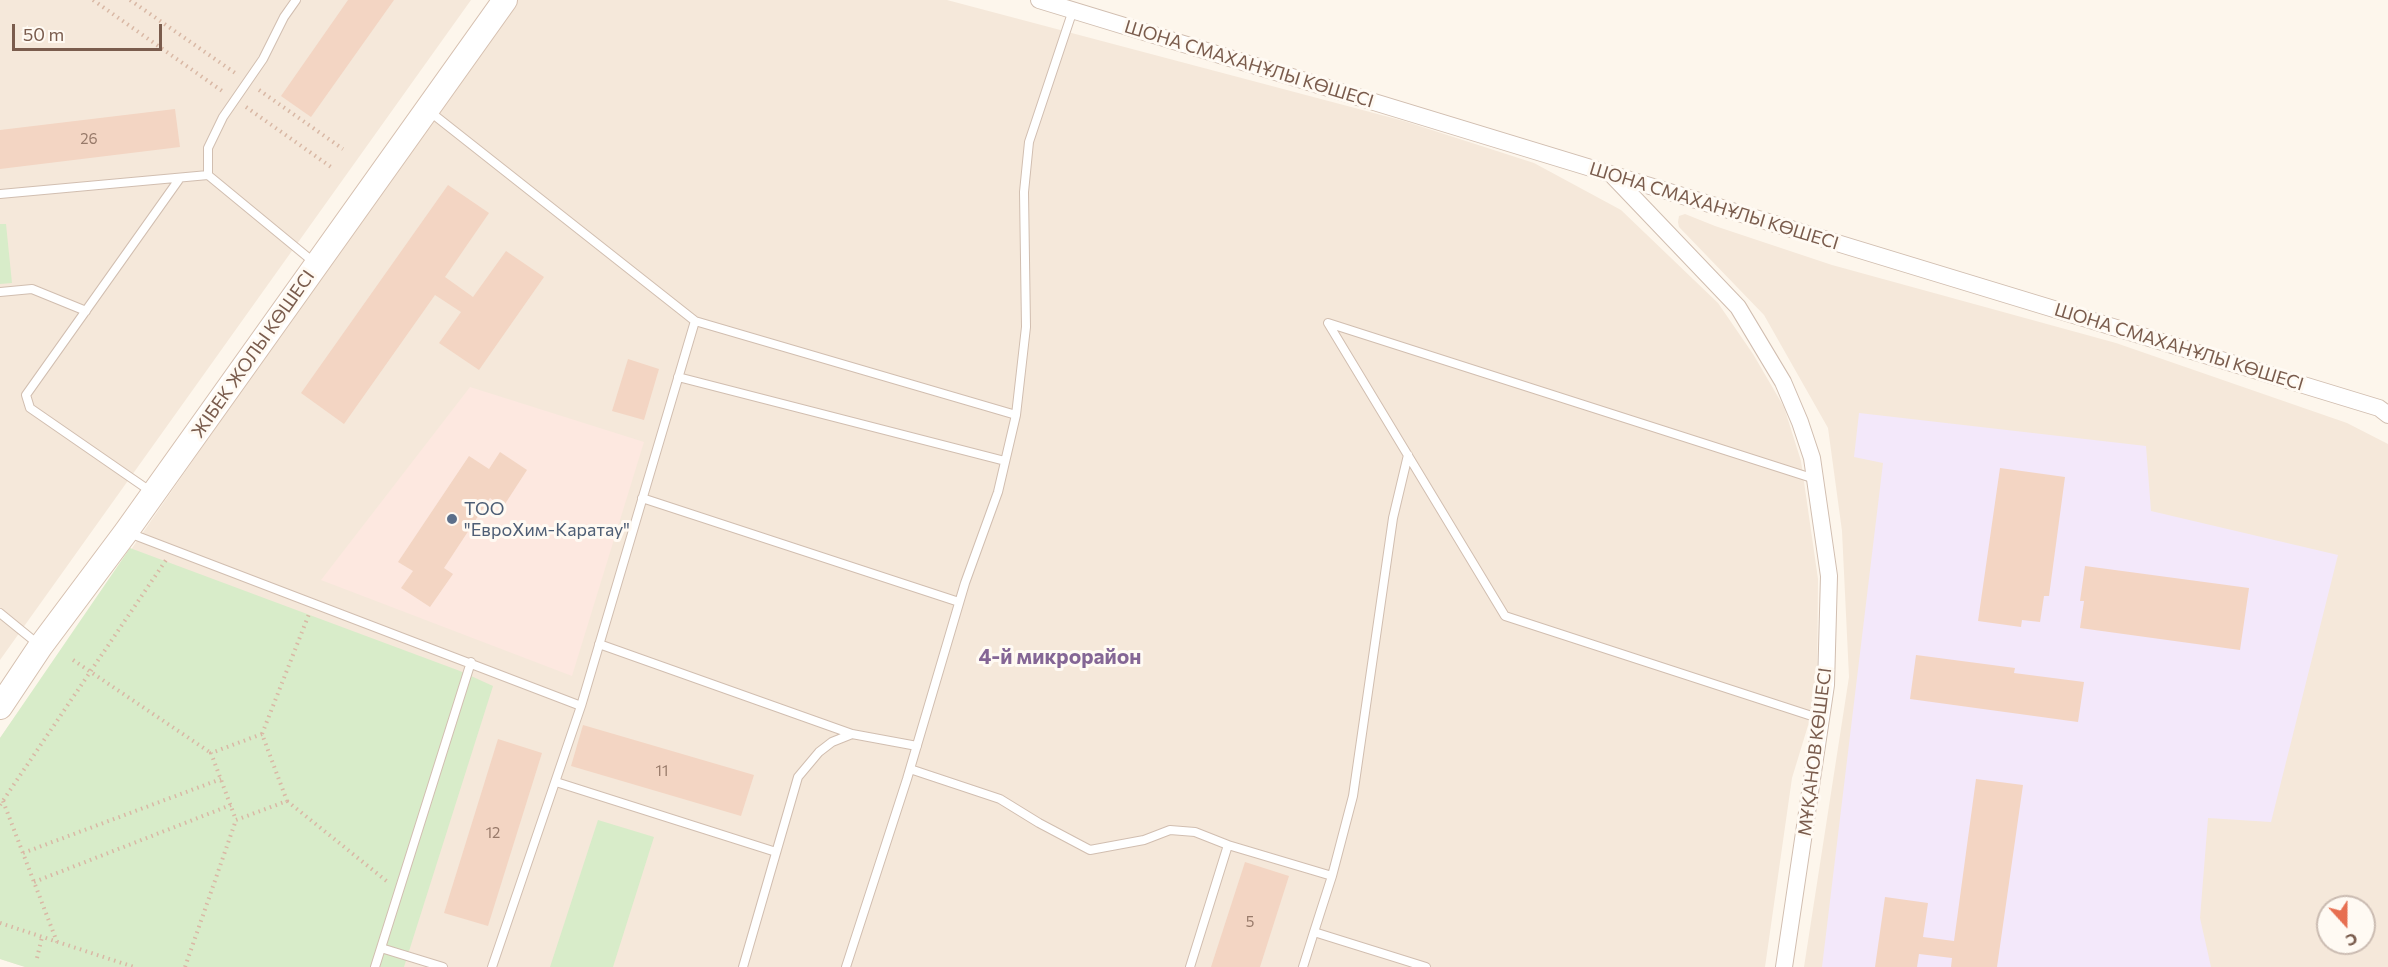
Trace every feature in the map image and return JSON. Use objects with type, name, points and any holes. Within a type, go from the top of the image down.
[{"type":"main road","name":"ЖІБЕК ЖОЛЫ КӨШЕСІ","points":[[0,707],[40,646],[126,532],[505,0]]},
{"type":"street","name":"ШОНА СМАХАНҰЛЫ КӨШЕСІ","points":[[1039,0],[2379,408],[2388,414]]},
{"type":"street","name":"МҰҚАНОВ КӨШЕСІ","points":[[1611,174],[1738,307],[1783,382],[1812,458],[1829,576],[1826,685],[1784,967]]},
{"type":"lane","points":[[208,175],[208,148],[223,117],[263,59],[284,17],[294,3],[284,0]]},
{"type":"lane","points":[[846,967],[917,746],[959,602],[998,492],[1016,415],[1026,327],[1024,192],[1029,142],[1073,10]]},
{"type":"lane","points":[[427,109],[695,321],[1016,415]]},
{"type":"lane","points":[[0,194],[208,175],[316,265]]},
{"type":"lane","points":[[153,493],[30,408],[26,395],[180,178]]},
{"type":"lane","points":[[0,292],[32,289],[86,311]]},
{"type":"lane","points":[[492,967],[581,706],[695,321]]},
{"type":"lane","points":[[1815,479],[1328,323],[1506,616],[1821,719]]},
{"type":"lane","points":[[678,377],[1005,460]]},
{"type":"lane","points":[[1303,967],[1332,876],[1353,796],[1393,518],[1408,455]]},
{"type":"lane","points":[[642,498],[959,602]]},
{"type":"lane","points":[[126,532],[471,662],[581,706]]},
{"type":"lane","points":[[0,613],[40,646]]},
{"type":"lane","points":[[599,644],[852,734],[917,746]]},
{"type":"lane","points":[[375,967],[471,662]]},
{"type":"lane","points":[[743,967],[798,777],[819,752],[832,742],[852,734]]},
{"type":"lane","points":[[910,768],[1000,799],[1090,850],[1144,840],[1170,830],[1195,832],[1228,845],[1332,876]]},
{"type":"lane","points":[[556,782],[776,852]]},
{"type":"lane","points":[[1190,967],[1228,845]]},
{"type":"lane","points":[[1314,932],[1426,967]]},
{"type":"lane","points":[[381,948],[443,967]]},
{"type":"path","points":[[93,0],[331,167]]},
{"type":"path","points":[[57,942],[1,803],[173,550]]},
{"type":"path","points":[[313,603],[262,734],[287,801],[399,891]]},
{"type":"path","points":[[73,660],[211,753],[231,806],[236,820],[185,967]]},
{"type":"path","points":[[211,753],[262,734]]},
{"type":"path","points":[[23,853],[220,779]]},
{"type":"path","points":[[236,820],[287,801]]},
{"type":"path","points":[[34,882],[231,806]]},
{"type":"path","points":[[0,923],[134,967]]},
{"type":"path","points":[[37,958],[42,937]]},
{"type":"shaded area","points":[[0,0],[471,0],[0,660]]},
{"type":"shaded area","points":[[513,0],[947,0],[1404,121],[1534,163],[1621,210],[1718,303],[1753,354],[1784,407],[1801,461],[1818,579],[1817,696],[1792,778],[1765,967],[25,967],[0,959],[0,738]]},
{"type":"shaded area","points":[[1685,214],[1832,265],[2116,343],[2347,423],[2388,444],[2388,967],[1804,967],[1849,677],[1842,531],[1828,428],[1764,315],[1679,227],[1679,216]]},
{"type":"shaded area","points":[[470,387],[644,442],[572,676],[321,580]]},
{"type":"shaded area","points":[[1859,413],[2146,446],[2151,511],[2338,555],[2271,822],[2208,818],[2200,918],[2211,967],[1822,967],[1883,463],[1854,457]]},
{"type":"green space","points":[[0,224],[6,224],[12,283],[0,284]]},
{"type":"green space","points":[[130,548],[460,671],[493,686],[404,967],[25,967],[0,959],[0,738]]},
{"type":"green space","points":[[598,820],[654,837],[613,967],[550,967]]},
{"type":"building","points":[[348,0],[394,0],[311,117],[281,96]]},
{"type":"building","points":[[175,109],[180,147],[0,169],[0,130]]},
{"type":"building","points":[[448,185],[489,213],[445,277],[473,297],[506,251],[544,277],[479,370],[439,343],[461,312],[435,295],[344,424],[301,393]]},
{"type":"building","points":[[628,359],[659,369],[644,420],[612,411]]},
{"type":"building","name":"ТОО \"ЕвроХим-Каратау\"","points":[[500,452],[527,470],[503,507],[490,498],[444,568],[453,574],[430,607],[401,588],[413,571],[398,562],[469,456],[489,469]]},
{"type":"building","points":[[2000,468],[2065,477],[2049,596],[2044,596],[2040,622],[2022,620],[2021,627],[1978,621]]},
{"type":"building","points":[[2085,566],[2249,588],[2240,650],[2080,628],[2084,601],[2080,601]]},
{"type":"building","points":[[1916,655],[2015,668],[2014,673],[2084,682],[2078,722],[1910,699]]},
{"type":"building","points":[[583,725],[754,775],[741,816],[571,766]]},
{"type":"building","points":[[498,739],[542,753],[488,926],[444,913]]},
{"type":"building","points":[[1976,779],[2023,785],[1997,967],[1951,967],[1952,958],[1919,954],[1917,967],[1875,967],[1885,897],[1928,903],[1923,937],[1954,941]]},
{"type":"building","points":[[1245,862],[1289,876],[1260,967],[1211,967]]},
{"type":"place","name":"ТОО \"ЕвроХим-Каратау\"","points":[[452,519]]},
{"type":"district","name":"4-й микрорайон","points":[[1060,657]]}]
